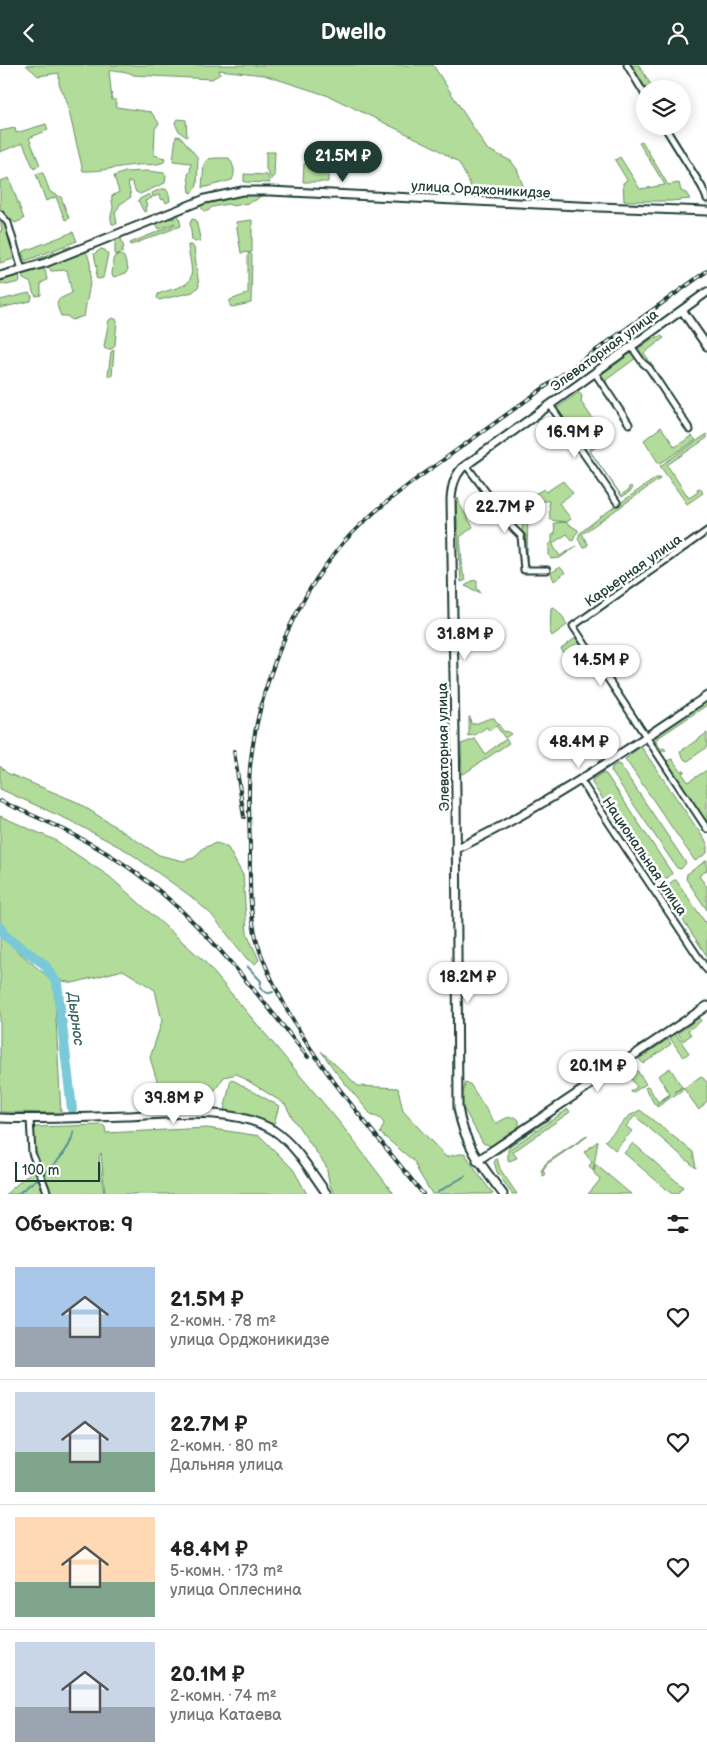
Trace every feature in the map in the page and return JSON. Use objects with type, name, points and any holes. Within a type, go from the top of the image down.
[{"type":"main road","name":"улица Орджоникидзе","points":[[0,276],[22,270],[205,199],[242,191],[707,211]]},
{"type":"main road","name":"Элеваторная улица","points":[[503,1194],[477,1161],[466,1138],[458,1107],[452,485],[456,476],[466,465],[707,292]]},
{"type":"main road","points":[[682,310],[707,347]]},
{"type":"main road","points":[[456,849],[502,827],[581,781],[707,697]]},
{"type":"main road","points":[[477,1161],[707,1006]]},
{"type":"main road","points":[[0,1118],[30,1119],[200,1113],[243,1119],[264,1126],[285,1139],[327,1194]]},
{"type":"street","points":[[627,65],[636,80]]},
{"type":"street","points":[[670,135],[702,187],[707,199]]},
{"type":"street","points":[[0,214],[8,223],[22,270]]},
{"type":"street","points":[[631,346],[654,375],[690,430]]},
{"type":"street","points":[[595,373],[629,424]]},
{"type":"street","points":[[550,405],[617,502]]},
{"type":"street","points":[[466,465],[521,536],[524,570],[547,570]]},
{"type":"street","name":"Карьерная улица","points":[[646,737],[572,626],[707,531]]},
{"type":"street","points":[[646,737],[707,829]]},
{"type":"street","name":"Национальная улица","points":[[581,781],[707,970]]},
{"type":"street","points":[[30,1119],[32,1153],[48,1194]]},
{"type":"green space","points":[[26,65],[433,65],[487,149],[511,161],[517,169],[525,191],[523,193],[471,193],[470,184],[459,163],[434,147],[329,96],[264,75],[219,70],[220,74],[212,79],[133,75],[122,71],[109,71],[112,100],[116,100],[116,107],[151,112],[159,123],[155,129],[154,155],[165,158],[164,162],[83,171],[66,99],[59,84],[59,73],[38,76]]},
{"type":"green space","points":[[630,65],[639,65],[648,80],[639,80]]},
{"type":"green space","points":[[177,119],[186,120],[187,137],[176,127],[175,122]]},
{"type":"green space","points":[[46,124],[48,130],[29,138],[40,165],[34,169],[23,143],[0,152],[0,131],[15,128],[16,133]]},
{"type":"green space","points":[[176,136],[181,137],[198,158],[197,186],[191,193],[188,174],[191,163],[173,161]]},
{"type":"green space","points":[[642,141],[668,185],[679,183],[681,191],[686,193],[690,199],[624,201],[623,183],[627,180],[615,160],[620,157],[640,189],[665,185],[639,143]]},
{"type":"green space","points":[[307,148],[316,149],[315,156],[319,156],[320,149],[327,149],[329,153],[328,182],[303,182]]},
{"type":"green space","points":[[266,152],[275,152],[274,177],[272,177],[272,180],[266,169]]},
{"type":"green space","points":[[229,158],[234,169],[232,180],[202,188],[204,164],[208,159]]},
{"type":"green space","points":[[148,171],[164,173],[166,175],[165,183],[140,194],[136,192],[132,182],[128,182],[131,197],[119,205],[115,212],[117,224],[112,224],[112,196],[119,192],[114,176],[125,172]]},
{"type":"green space","points":[[43,173],[50,192],[61,197],[69,218],[65,220],[56,197],[46,201],[36,174]]},
{"type":"green space","points":[[244,174],[267,175],[270,183],[244,182]]},
{"type":"green space","points":[[9,178],[24,219],[15,223],[0,209],[0,181]]},
{"type":"green space","points":[[166,189],[170,201],[166,203],[159,195],[153,197],[152,193]]},
{"type":"green space","points":[[245,193],[263,194],[256,200],[248,203],[212,207],[208,211],[204,211],[199,205]]},
{"type":"green space","points":[[149,194],[152,198],[145,201],[147,206],[144,212],[138,200]]},
{"type":"green space","points":[[178,213],[181,226],[131,245],[130,243],[174,225],[175,223],[159,229],[156,224],[167,218],[174,219],[173,215]]},
{"type":"green space","points":[[0,216],[7,224],[17,258],[0,263],[0,231],[2,231]]},
{"type":"green space","points":[[192,219],[196,220],[200,241],[195,242],[192,240],[190,223]]},
{"type":"green space","points":[[252,220],[252,252],[241,253],[236,222]]},
{"type":"green space","points":[[73,232],[77,241],[25,261],[22,252]]},
{"type":"green space","points":[[120,235],[124,248],[122,249],[123,252],[115,255],[115,238]]},
{"type":"green space","points":[[188,245],[192,245],[194,248],[199,286],[193,292],[159,300],[157,298],[158,294],[183,286],[189,281],[191,271]]},
{"type":"green space","points":[[71,246],[72,249],[24,267],[23,264]]},
{"type":"green space","points":[[101,249],[105,250],[108,254],[103,278],[98,279],[96,278],[97,268],[94,254]]},
{"type":"green space","points":[[85,250],[91,272],[85,311],[84,316],[72,320],[67,316],[61,316],[57,306],[58,300],[72,293],[67,270],[51,271],[48,266]]},
{"type":"green space","points":[[120,254],[124,257],[128,269],[126,273],[114,277],[112,275],[113,260],[115,256]]},
{"type":"green space","points":[[248,254],[252,255],[251,303],[232,307],[230,306],[230,300],[248,292]]},
{"type":"green space","points":[[41,268],[45,270],[47,280],[41,283],[41,295],[36,296],[31,283],[23,279],[22,274]]},
{"type":"green space","points":[[19,274],[20,282],[6,285],[0,283],[0,279]]},
{"type":"green space","points":[[29,293],[32,296],[31,301],[0,308],[0,300]]},
{"type":"green space","points":[[113,318],[117,320],[115,345],[112,349],[105,349],[109,320]]},
{"type":"green space","points":[[661,336],[664,338],[644,353],[654,367],[646,361],[638,349],[653,338]]},
{"type":"green space","points":[[114,350],[112,376],[110,377],[108,375],[111,352]]},
{"type":"green space","points":[[631,353],[636,358],[606,380],[607,384],[602,374]]},
{"type":"green space","points":[[579,392],[582,396],[581,402],[600,429],[580,442],[557,410],[557,408]]},
{"type":"green space","points":[[661,427],[675,447],[692,436],[696,440],[659,464],[644,440]]},
{"type":"green space","points":[[707,434],[707,438],[667,465],[689,498],[698,492],[697,489],[700,488],[703,493],[687,504],[660,466]]},
{"type":"green space","points":[[601,442],[604,445],[601,447],[599,445],[590,451],[621,495],[629,490],[628,488],[631,486],[632,490],[622,497],[589,450]]},
{"type":"green space","points":[[656,478],[661,478],[582,534],[588,545],[583,548],[578,539],[580,533]]},
{"type":"green space","points":[[563,481],[573,493],[559,503],[571,519],[567,522],[550,520],[549,501],[543,501],[543,511],[540,511],[540,508],[528,508],[527,563],[525,561],[526,536],[522,531],[524,500],[534,497],[531,496],[544,489],[546,492]]},
{"type":"green space","points":[[458,498],[473,527],[460,537],[463,573],[466,580],[461,582],[456,504]]},
{"type":"green space","points":[[565,522],[578,530],[578,532],[573,541],[567,534],[553,543],[554,547],[560,556],[576,546],[560,558],[551,559],[549,556],[549,545],[552,542],[552,535],[555,534],[554,523]]},
{"type":"green space","points":[[560,567],[565,573],[554,581],[551,573]]},
{"type":"green space","points":[[477,580],[477,588],[481,593],[465,586]]},
{"type":"green space","points":[[554,607],[567,625],[552,636],[550,632],[551,608]]},
{"type":"green space","points":[[574,639],[577,639],[592,663],[579,672],[576,672],[561,649]]},
{"type":"green space","points":[[707,702],[707,705],[655,740],[661,749],[664,748],[666,750],[661,752],[653,739]]},
{"type":"green space","points":[[469,717],[471,724],[494,718],[503,731],[511,734],[505,738],[496,726],[489,731],[487,727],[475,735],[467,736],[469,733]]},
{"type":"green space","points":[[707,733],[707,747],[688,761],[685,760],[680,753],[681,751]]},
{"type":"green space","points":[[475,739],[485,754],[506,739],[509,743],[462,774],[461,744]]},
{"type":"green space","points":[[640,747],[707,843],[707,853],[695,861],[625,759]]},
{"type":"green space","points":[[672,759],[681,771],[685,771],[682,773],[688,782],[707,770],[707,824],[667,764],[666,761]]},
{"type":"green space","points":[[617,764],[620,765],[686,863],[681,869],[677,868],[611,771],[612,767]]},
{"type":"green space","points":[[0,766],[7,773],[77,802],[159,855],[183,861],[194,858],[203,848],[216,843],[228,848],[243,875],[247,933],[259,960],[255,964],[247,959],[211,914],[189,895],[127,851],[73,822],[0,789]]},
{"type":"green space","points":[[602,773],[606,774],[672,873],[660,883],[592,783],[592,780]]},
{"type":"green space","points":[[0,816],[55,840],[110,877],[204,961],[340,1123],[394,1194],[335,1194],[330,1186],[326,1166],[293,1119],[285,1104],[237,1074],[224,1077],[213,1093],[177,1095],[158,1084],[150,1058],[162,1021],[155,990],[123,970],[73,983],[53,979],[0,927]]},
{"type":"green space","points":[[707,860],[707,870],[699,876],[707,887],[707,910],[686,879],[687,874]]},
{"type":"green space","points":[[676,880],[707,925],[707,956],[662,889]]},
{"type":"green space","points":[[0,936],[54,982],[61,1113],[0,1112]]},
{"type":"green space","points":[[699,1018],[701,1021],[688,1030],[691,1035],[683,1041],[678,1033]]},
{"type":"green space","points":[[676,1034],[689,1053],[683,1057],[670,1038]]},
{"type":"green space","points":[[668,1039],[671,1044],[643,1064],[639,1059]]},
{"type":"green space","points":[[321,1051],[358,1086],[398,1088],[403,1111],[446,1157],[465,1153],[493,1194],[432,1194],[418,1171],[415,1162],[380,1133],[384,1124],[382,1121],[372,1116]]},
{"type":"green space","points":[[633,1064],[646,1084],[632,1093],[631,1091],[637,1087],[627,1073],[616,1081],[615,1079],[630,1069],[629,1066]]},
{"type":"green space","points":[[670,1068],[682,1087],[675,1092],[701,1076],[707,1082],[707,1101],[699,1110],[684,1089],[657,1107],[656,1105],[670,1095],[655,1105],[645,1088],[648,1086],[658,1102],[670,1094],[658,1076]]},
{"type":"green space","points":[[231,1079],[279,1106],[274,1124],[224,1111]]},
{"type":"green space","points":[[465,1083],[470,1084],[495,1123],[506,1118],[515,1117],[519,1120],[519,1127],[491,1146],[483,1143],[461,1104]]},
{"type":"green space","points":[[568,1109],[570,1112],[513,1152],[517,1158],[508,1160],[508,1150]]},
{"type":"green space","points":[[640,1110],[693,1152],[696,1168],[635,1116],[626,1126],[632,1131],[615,1150],[605,1141],[629,1116]]},
{"type":"green space","points":[[548,1116],[550,1119],[498,1154],[496,1151]]},
{"type":"green space","points":[[102,1125],[105,1127],[106,1133],[207,1128],[260,1136],[293,1169],[307,1194],[105,1194],[101,1153],[99,1157],[104,1194],[6,1194],[39,1165],[34,1153],[34,1127]]},
{"type":"green space","points":[[588,1135],[547,1164],[543,1170],[545,1175],[543,1176],[541,1171],[546,1163]]},
{"type":"green space","points":[[598,1141],[593,1171],[589,1166],[592,1162],[584,1152]]},
{"type":"green space","points":[[633,1143],[683,1187],[677,1194],[672,1194],[624,1153]]},
{"type":"green space","points":[[497,1158],[500,1169],[517,1194],[512,1194],[497,1172],[494,1162]]},
{"type":"green space","points":[[595,1164],[631,1194],[588,1194],[600,1180],[594,1173]]},
{"type":"waterway","name":"Дырнос","points":[[0,927],[4,935],[44,964],[57,983],[72,1109]]},
{"type":"waterway","points":[[247,966],[261,981],[260,988],[266,993],[273,992]]},
{"type":"waterway","name":"Дырнос","points":[[18,1194],[52,1167],[66,1150],[74,1131]]},
{"type":"waterway","points":[[438,1192],[465,1176]]},
{"type":"railway","points":[[423,1194],[355,1109],[312,1050],[276,988],[257,941],[251,900],[249,777],[254,737],[269,677],[293,619],[308,592],[343,543],[367,519],[411,483],[707,271]]},
{"type":"railway","points":[[234,751],[244,817]]},
{"type":"railway","points":[[0,801],[82,839],[113,857],[154,887],[203,932],[225,956],[308,1057]]}]
